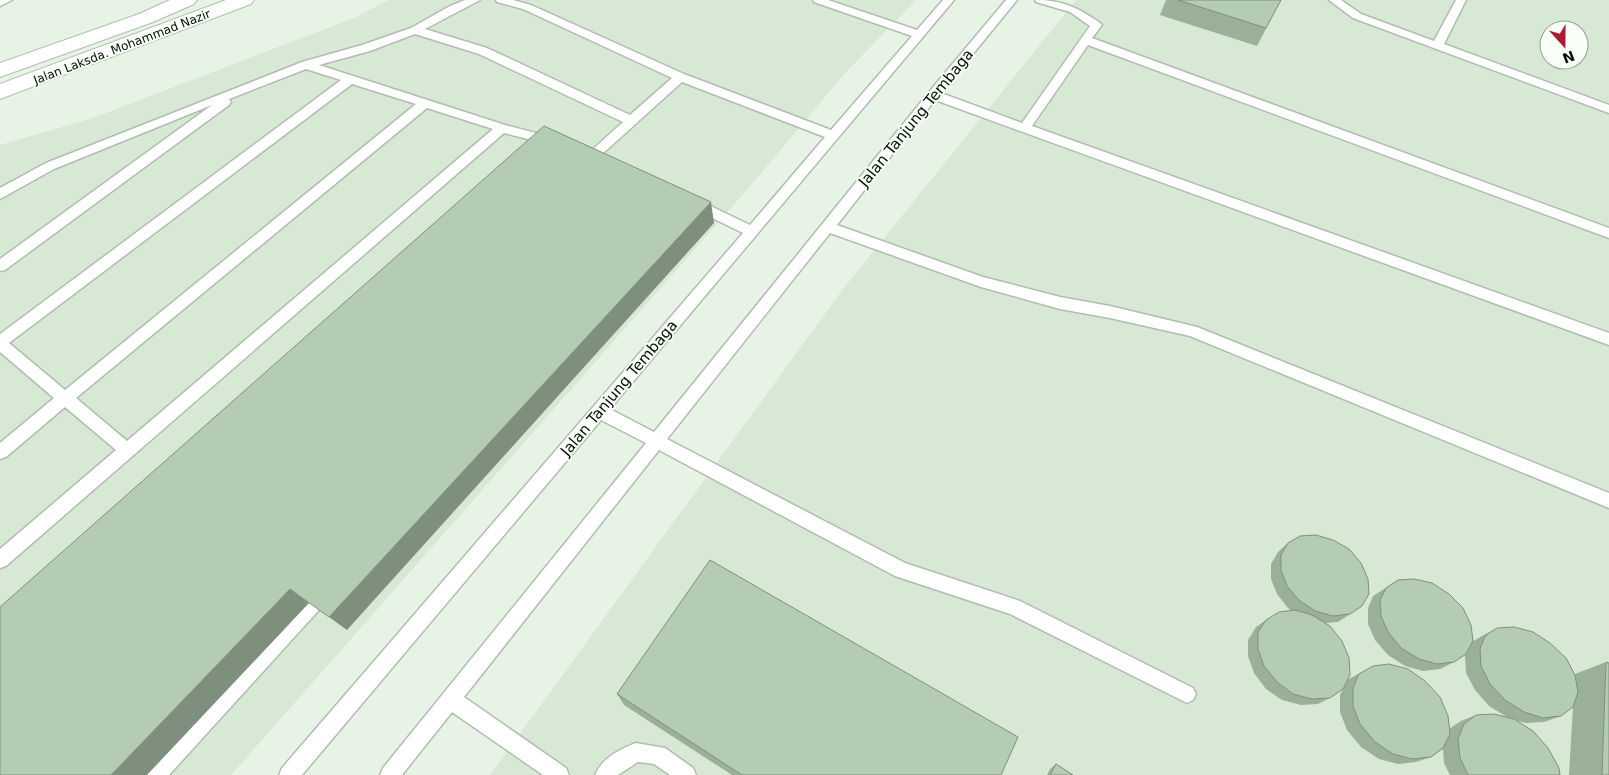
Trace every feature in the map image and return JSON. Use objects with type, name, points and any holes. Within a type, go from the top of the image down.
[{"type":"main road","name":"Jalan Laksda. Mohammad Nazir","points":[[0,70],[146,18],[187,0]]},
{"type":"main road","name":"Jalan Laksda. Mohammad Nazir","points":[[0,92],[244,0]]},
{"type":"lane","points":[[0,3],[7,0]]},
{"type":"lane","points":[[0,194],[50,166],[306,65],[366,48],[415,30],[454,8],[475,0]]},
{"type":"lane","points":[[502,0],[526,8],[680,77],[834,136]]},
{"type":"lane","points":[[818,0],[842,4],[919,35]]},
{"type":"lane","name":"Jalan Tanjung Tembaga","points":[[288,775],[949,0]]},
{"type":"lane","name":"Jalan Tanjung Tembaga","points":[[390,775],[933,96],[1012,0]]},
{"type":"lane","points":[[1025,128],[1096,25],[1074,10],[1040,0]]},
{"type":"lane","points":[[1334,0],[1357,16],[1609,109]]},
{"type":"lane","points":[[1437,46],[1461,0]]},
{"type":"lane","points":[[415,30],[483,51],[631,121]]},
{"type":"lane","points":[[1086,40],[1609,233]]},
{"type":"lane","points":[[306,65],[502,128],[558,143]]},
{"type":"lane","points":[[596,154],[680,77]]},
{"type":"lane","points":[[128,450],[64,399],[0,343],[351,79]]},
{"type":"lane","points":[[0,266],[243,90]]},
{"type":"lane","points":[[933,96],[1609,339]]},
{"type":"lane","points":[[0,452],[425,103]]},
{"type":"lane","points":[[0,560],[502,128]]},
{"type":"lane","points":[[684,202],[752,232]]},
{"type":"lane","points":[[828,227],[981,282],[1060,303],[1110,312],[1192,331],[1609,501]]},
{"type":"lane","points":[[599,411],[901,570],[1014,607],[1187,694]]},
{"type":"lane","points":[[156,775],[312,606]]},
{"type":"lane","points":[[450,699],[559,775]]},
{"type":"lane","points":[[605,775],[615,764],[636,752],[658,756],[686,775]]},
{"type":"shaded area","points":[[389,0],[916,0],[846,72],[746,191],[231,775],[0,775],[0,145],[93,118],[354,18]]},
{"type":"shaded area","points":[[1076,0],[1609,0],[1609,775],[490,775],[843,289]]},
{"type":"building","points":[[1178,0],[1281,0],[1266,28]]},
{"type":"building","points":[[544,126],[711,202],[329,617],[290,589],[111,775],[0,775],[0,607]]},
{"type":"building","points":[[1316,535],[1333,540],[1349,549],[1361,563],[1368,579],[1369,594],[1362,606],[1350,614],[1333,616],[1315,611],[1299,600],[1287,586],[1281,570],[1281,555],[1288,543],[1300,536]]},
{"type":"building","points":[[710,560],[1018,737],[1001,775],[742,775],[617,694]]},
{"type":"building","points":[[1414,579],[1432,583],[1449,594],[1463,608],[1471,625],[1473,641],[1466,654],[1454,662],[1437,664],[1419,659],[1401,648],[1388,632],[1381,616],[1380,600],[1386,588],[1398,580]]},
{"type":"building","points":[[1295,610],[1312,615],[1330,626],[1342,641],[1349,658],[1350,675],[1343,689],[1330,698],[1312,699],[1293,694],[1277,682],[1264,666],[1258,649],[1258,632],[1266,620],[1279,612]]},
{"type":"building","points":[[1514,627],[1533,632],[1550,643],[1566,658],[1575,675],[1578,692],[1573,707],[1561,716],[1543,718],[1524,712],[1505,700],[1490,684],[1481,666],[1480,649],[1485,636],[1497,628]]},
{"type":"building","points":[[1606,662],[1609,663],[1609,775],[1602,775]]},
{"type":"building","points":[[1389,664],[1408,669],[1425,681],[1440,697],[1448,716],[1450,734],[1443,748],[1431,757],[1412,759],[1393,754],[1375,742],[1360,724],[1353,706],[1353,688],[1359,674],[1373,666]]},
{"type":"building","points":[[1494,714],[1514,719],[1533,731],[1548,748],[1559,768],[1560,775],[1468,775],[1460,758],[1458,739],[1464,724],[1476,715]]},
{"type":"building","points":[[1056,764],[1073,775],[1050,775]]}]
